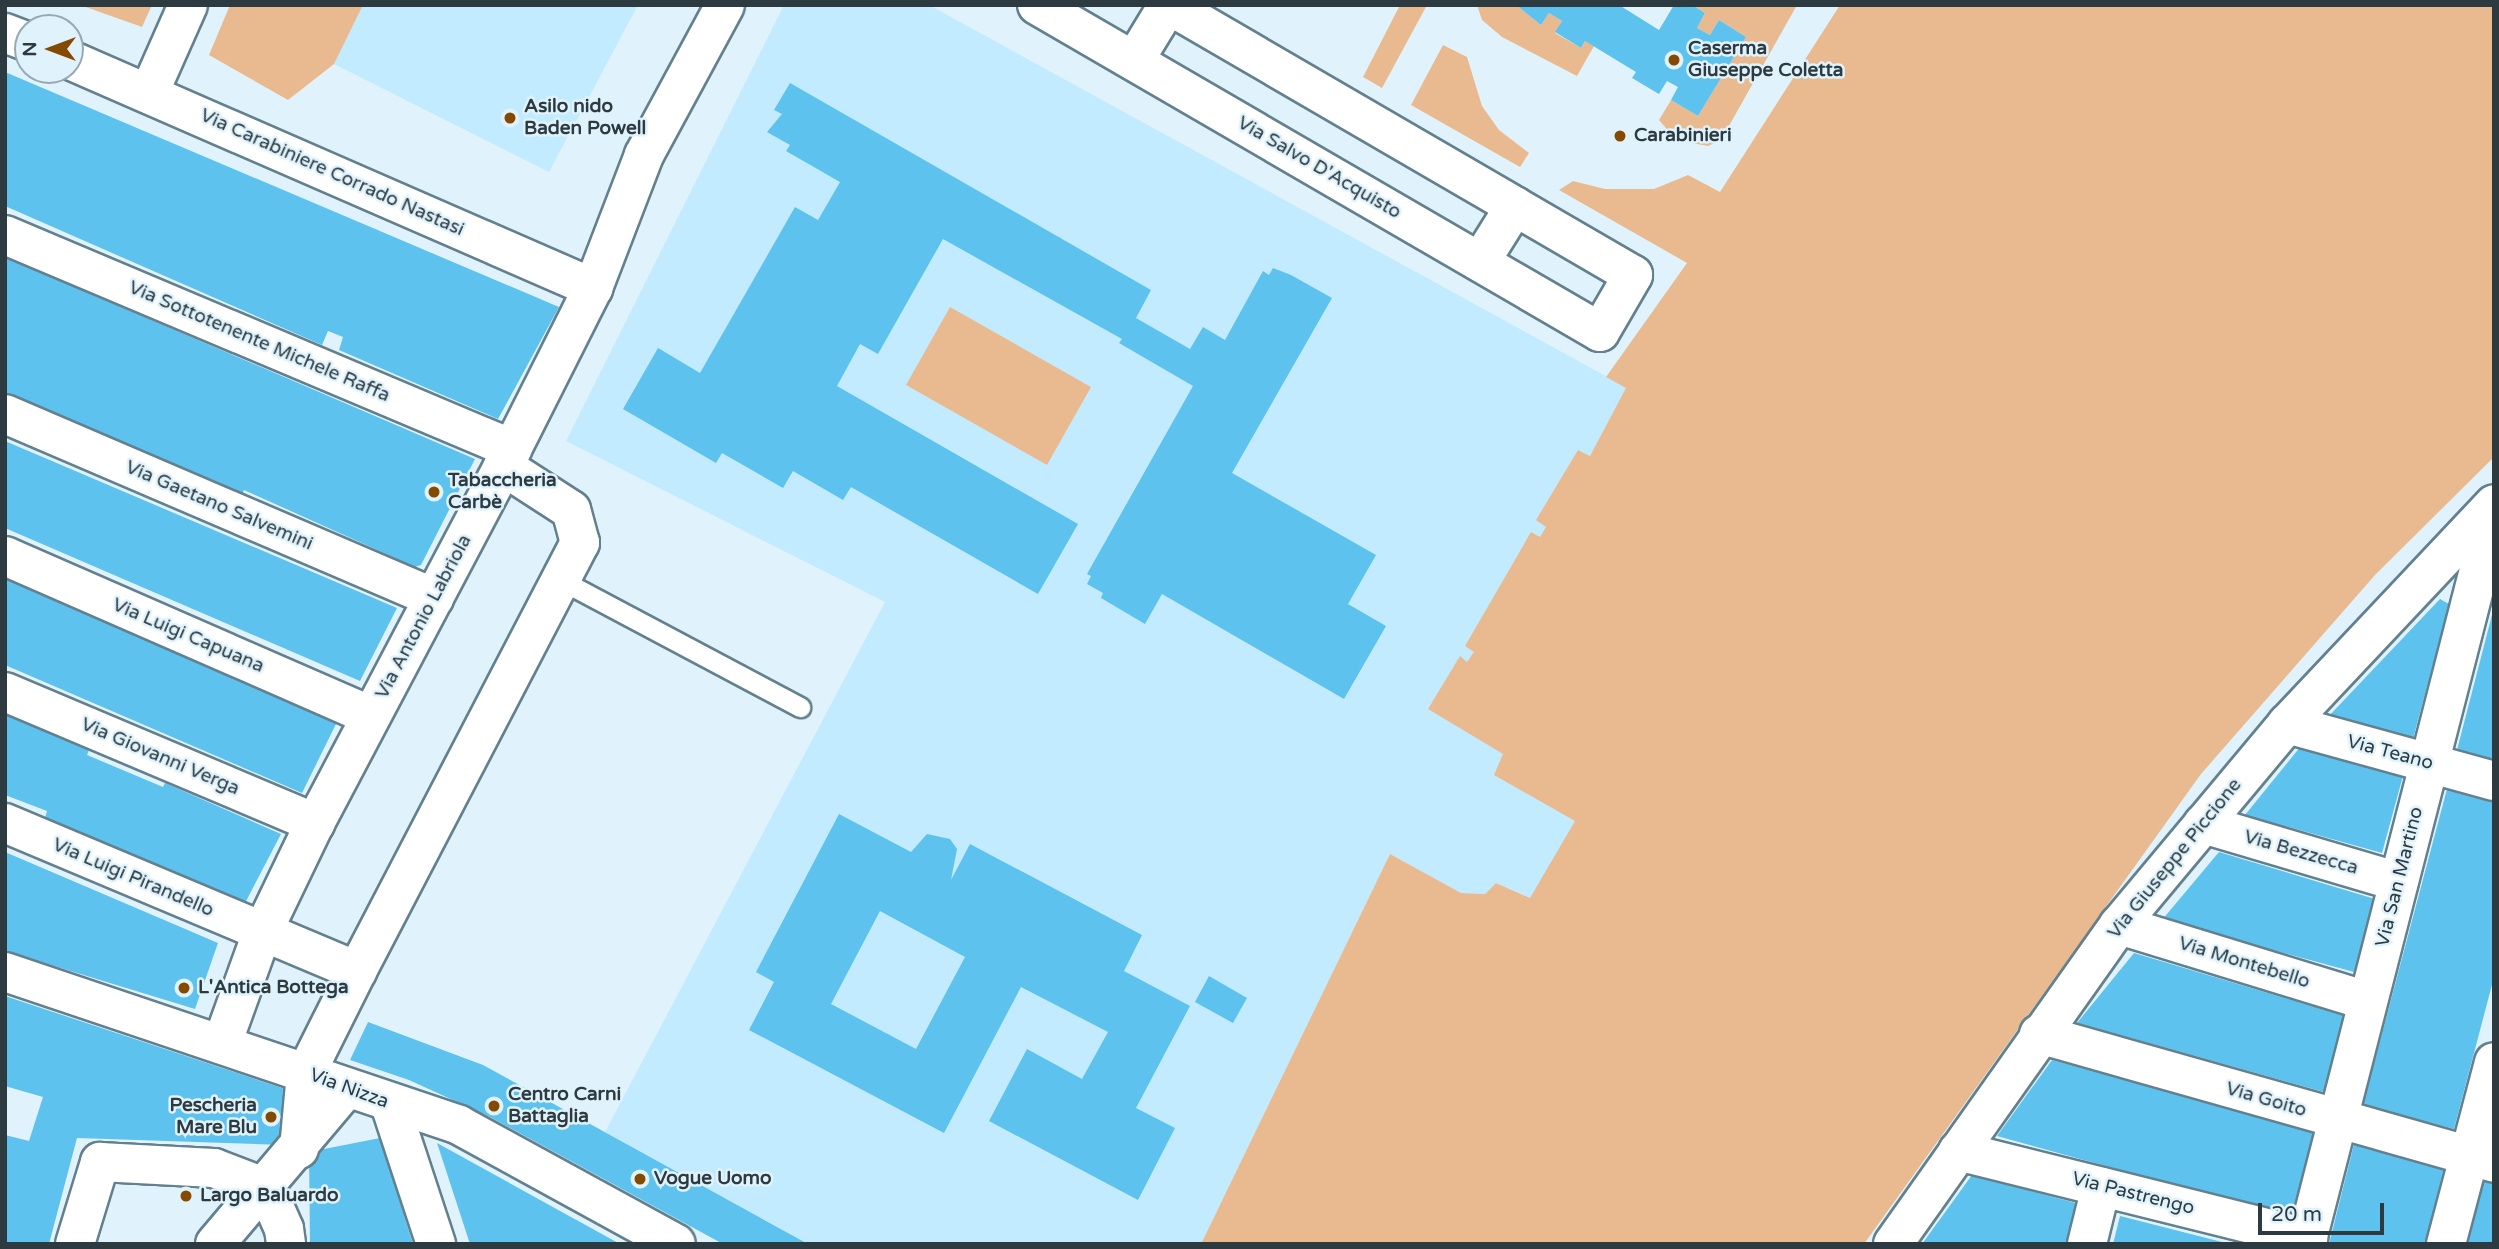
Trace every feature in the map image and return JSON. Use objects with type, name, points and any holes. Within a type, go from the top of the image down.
[{"type":"street","points":[[149,93],[188,5]]},
{"type":"street","name":"Via Antonio Labriola","points":[[222,1044],[262,933],[315,823],[508,458],[593,288],[645,155],[725,5]]},
{"type":"street","name":"Via Salvo D'Acquisto","points":[[1037,5],[1600,332],[1633,275],[1516,206]]},
{"type":"street","points":[[1134,61],[1169,5],[1516,206],[1480,262]]},
{"type":"street","name":"Via Carabiniere Corrado Nastasi","points":[[84,66],[593,288]]},
{"type":"street","name":"Via Sottotenente Michele Raffa","points":[[5,235],[508,458],[571,510],[580,543],[306,1073]]},
{"type":"street","name":"Via Gaetano Salvemini","points":[[5,414],[433,598]]},
{"type":"street","name":"Via Giuseppe Piccione","points":[[1893,1244],[2039,1034],[2119,925],[2287,724],[2494,504]]},
{"type":"street","name":"Via San Martino","points":[[2307,1241],[2494,511]]},
{"type":"street","name":"Via Luigi Capuana","points":[[5,556],[371,716]]},
{"type":"street","name":"Via Giovanni Verga","points":[[5,692],[315,823]]},
{"type":"street","name":"Via Teano","points":[[2287,724],[2494,781]]},
{"type":"street","name":"Via Luigi Pirandello","points":[[5,823],[357,971]]},
{"type":"street","name":"Via Bezzecca","points":[[2203,824],[2399,881]]},
{"type":"street","name":"Via Montebello","points":[[2119,925],[2368,1001]]},
{"type":"street","name":"Via Nizza","points":[[5,972],[222,1044],[390,1104],[459,1125],[676,1244]]},
{"type":"street","name":"Via Goito","points":[[2039,1034],[2337,1121],[2482,1159]]},
{"type":"street","points":[[2446,1244],[2482,1159],[2494,1062]]},
{"type":"street","points":[[299,1149],[306,1073]]},
{"type":"street","points":[[215,1244],[299,1149],[347,1088]]},
{"type":"street","points":[[390,1104],[436,1244]]},
{"type":"street","name":"Via Pastrengo","points":[[1958,1151],[2307,1241]]},
{"type":"street","points":[[75,1244],[100,1162],[214,1168],[266,1188],[284,1229],[286,1244]]},
{"type":"street","points":[[2087,1244],[2101,1187]]},
{"type":"lane","points":[[561,580],[800,706]]},
{"type":"shaded area","points":[[80,5],[152,5],[142,27]]},
{"type":"shaded area","points":[[230,5],[363,5],[334,64],[288,100],[209,55]]},
{"type":"shaded area","name":"Asilo nido Baden Powell","points":[[363,5],[638,5],[549,172],[334,64]]},
{"type":"shaded area","points":[[784,5],[929,5],[1779,471],[1531,898],[1496,883],[1485,894],[1461,893],[1390,854],[1201,1244],[808,1244],[605,1132],[885,602],[566,441]]},
{"type":"shaded area","points":[[1400,5],[1427,5],[1382,88],[1363,77]]},
{"type":"shaded area","points":[[1477,5],[1516,5],[1541,25],[1549,13],[1562,21],[1555,33],[1581,48],[1585,41],[1594,46],[1577,76],[1502,37],[1482,20]]},
{"type":"shaded area","points":[[1692,5],[1797,5],[1721,140],[1708,146],[1676,140],[1659,120],[1671,100],[1698,116],[1746,37],[1719,20],[1710,35],[1697,28],[1705,13]]},
{"type":"shaded area","points":[[1840,5],[2494,5],[2494,457],[2375,575],[2201,774],[1864,1244],[1201,1244],[1390,854],[1461,893],[1485,894],[1496,883],[1530,898],[1575,821],[1494,775],[1503,754],[1428,709],[1460,656],[1467,662],[1474,652],[1465,646],[1531,532],[1540,537],[1546,527],[1536,520],[1578,450],[1590,456],[1626,388],[1606,377],[1687,263],[1559,190],[1573,181],[1605,189],[1654,189],[1688,175],[1720,192]]},
{"type":"shaded area","points":[[1443,45],[1467,57],[1482,106],[1499,130],[1529,153],[1520,167],[1411,105]]},
{"type":"shaded area","points":[[950,307],[1091,387],[1047,465],[906,385]]},
{"type":"building","name":"Caserma Giuseppe Coletta","points":[[1516,5],[1619,5],[1659,30],[1674,5],[1692,5],[1705,13],[1697,28],[1710,35],[1719,20],[1746,37],[1698,116],[1671,100],[1678,87],[1667,81],[1659,94],[1632,78],[1636,72],[1585,41],[1581,48],[1555,32],[1562,21],[1549,13],[1541,25]]},
{"type":"building","points":[[5,72],[14,76],[14,84],[33,84],[559,307],[498,419],[339,350],[343,337],[328,331],[322,345],[5,206]]},
{"type":"building","points":[[790,83],[1151,290],[1136,318],[1190,349],[1203,327],[1225,340],[1263,271],[1269,275],[1273,268],[1291,275],[1332,298],[1232,473],[1376,555],[1348,604],[1386,626],[1344,699],[1162,594],[1145,624],[1101,598],[1103,593],[1087,584],[1091,576],[1087,574],[1193,386],[1119,343],[1122,339],[943,239],[878,354],[860,344],[837,386],[1078,524],[1038,594],[851,487],[843,500],[793,471],[783,488],[722,453],[716,463],[623,409],[658,348],[700,373],[795,207],[818,220],[840,182],[786,151],[790,145],[767,132],[782,114],[774,110]]},
{"type":"building","points":[[5,257],[475,459],[421,565],[415,567],[244,490],[242,494],[5,392]]},
{"type":"building","points":[[5,441],[397,608],[360,681],[5,528]]},
{"type":"building","points":[[5,579],[337,722],[302,793],[5,665]]},
{"type":"building","points":[[2440,599],[2449,604],[2413,739],[2327,718]]},
{"type":"building","points":[[2494,612],[2494,760],[2457,750]]},
{"type":"building","points":[[5,713],[89,750],[87,755],[163,787],[165,783],[281,834],[243,907],[45,818],[47,811],[5,795]]},
{"type":"building","points":[[2301,746],[2403,776],[2382,853],[2245,815]]},
{"type":"building","points":[[2447,789],[2494,802],[2494,977],[2454,1129],[2363,1105]]},
{"type":"building","points":[[839,814],[911,852],[927,834],[950,839],[957,849],[951,880],[970,844],[1142,935],[1124,971],[1190,1006],[1136,1108],[1175,1128],[1138,1200],[989,1121],[1027,1049],[1082,1079],[1108,1032],[1021,987],[944,1133],[749,1030],[774,982],[756,972]],"holes":[[[880,911],[965,957],[916,1049],[831,1004]]]},
{"type":"building","points":[[5,852],[218,943],[195,1009],[5,951]]},
{"type":"building","points":[[2219,852],[2375,899],[2354,972],[2162,920]]},
{"type":"building","points":[[2134,953],[2345,1016],[2324,1092],[2077,1023]]},
{"type":"building","points":[[1209,976],[1247,998],[1233,1023],[1195,1002]]},
{"type":"building","points":[[5,996],[285,1089],[285,1145],[77,1138],[49,1244],[5,1244],[5,1135],[29,1141],[43,1097],[5,1086]]},
{"type":"building","points":[[368,1022],[483,1065],[808,1244],[723,1244],[490,1117],[409,1080],[350,1060]]},
{"type":"building","points":[[2052,1060],[2315,1132],[2291,1217],[1997,1136]]},
{"type":"building","points":[[380,1138],[413,1244],[310,1244],[309,1152]]},
{"type":"building","points":[[437,1143],[620,1244],[470,1244]]},
{"type":"building","points":[[2354,1144],[2444,1168],[2425,1244],[2329,1244]]},
{"type":"building","points":[[1972,1175],[2076,1203],[2067,1244],[1922,1244]]},
{"type":"building","points":[[2484,1179],[2494,1182],[2494,1244],[2466,1244]]},
{"type":"building","points":[[2120,1216],[2226,1243],[2226,1244],[2113,1244]]},
{"type":"place","name":"Caserma Giuseppe Coletta","points":[[1674,60]]},
{"type":"place","name":"Asilo nido Baden Powell","points":[[510,118]]},
{"type":"place","name":"Carabinieri","points":[[1620,136]]},
{"type":"place","name":"Tabaccheria Carbè","points":[[434,492]]},
{"type":"place","name":"L'Antica Bottega","points":[[184,988]]},
{"type":"place","name":"Centro Carni Battaglia","points":[[494,1106]]},
{"type":"place","name":"Pescheria Mare Blu","points":[[271,1117]]},
{"type":"place","name":"Vogue Uomo","points":[[640,1179]]},
{"type":"place","name":"Largo Baluardo","points":[[186,1196]]}]
